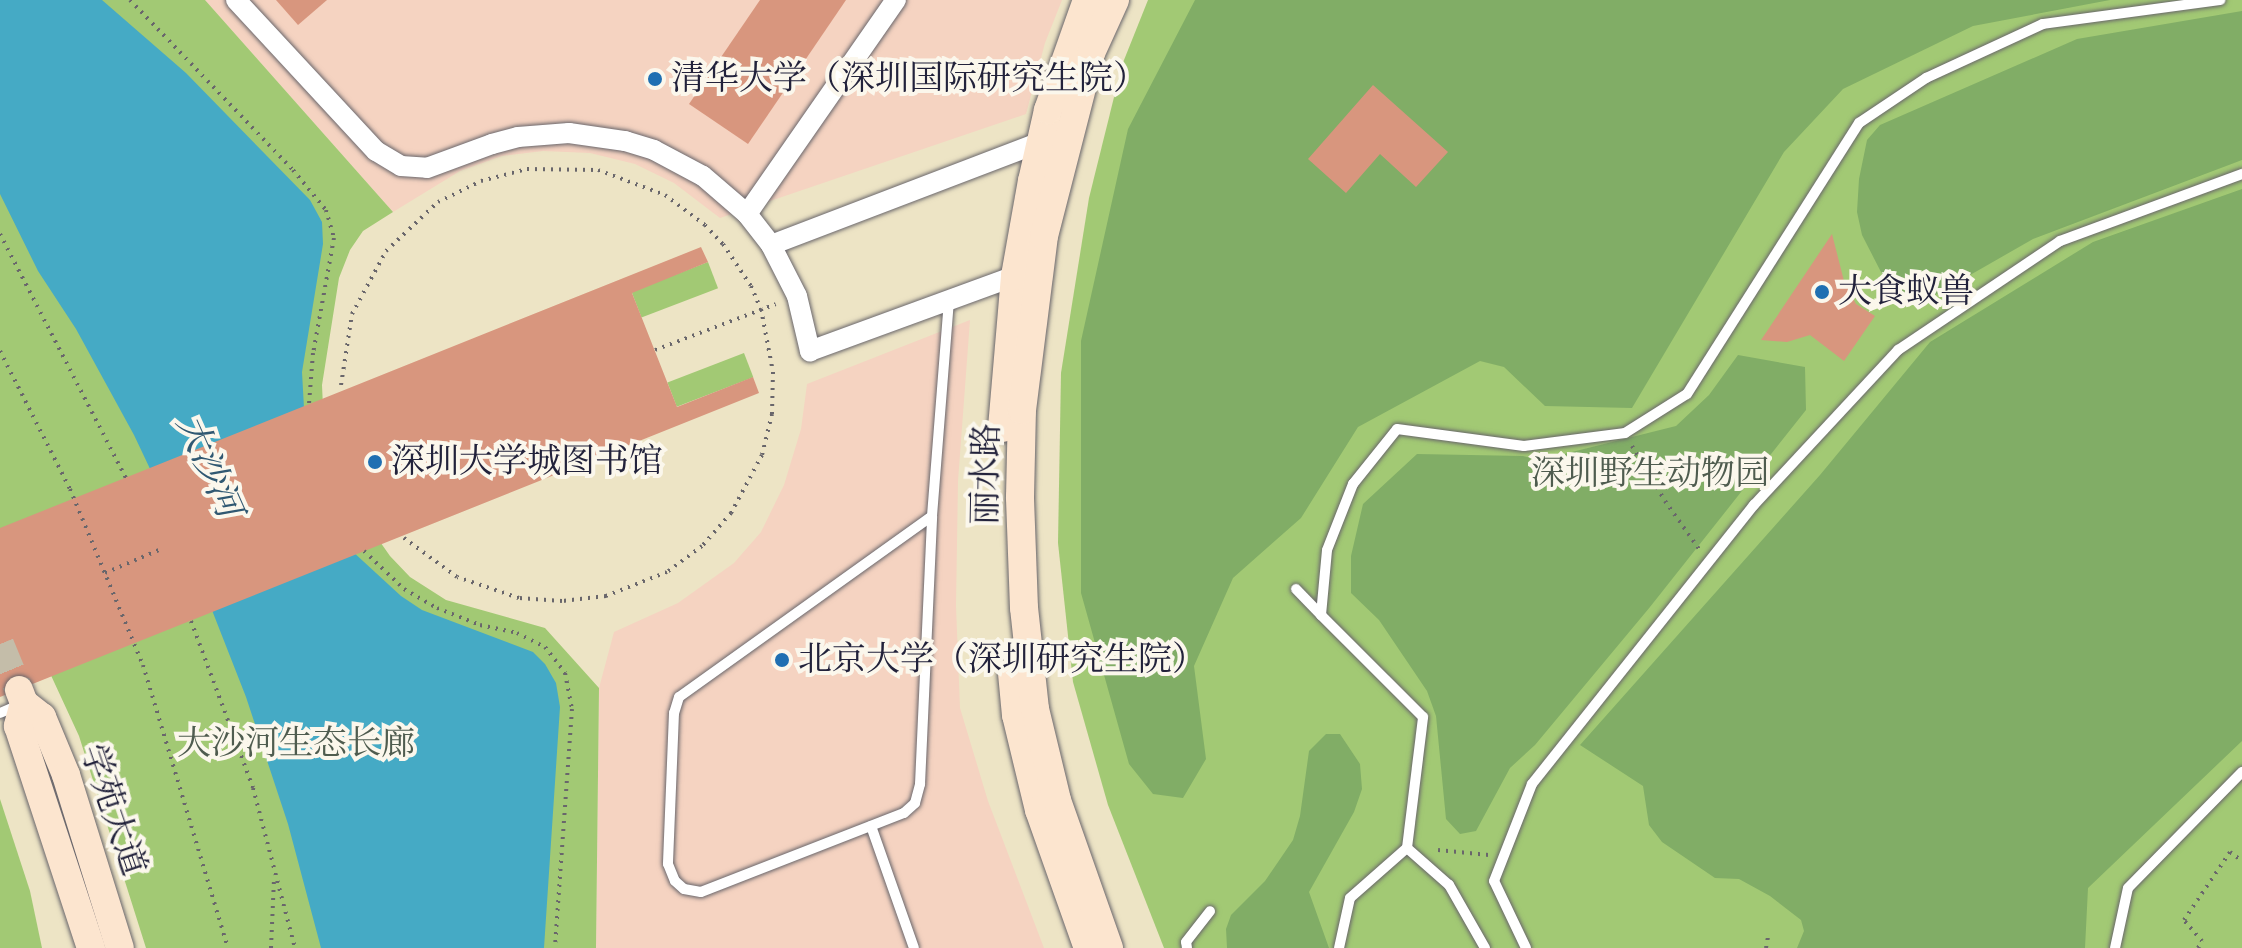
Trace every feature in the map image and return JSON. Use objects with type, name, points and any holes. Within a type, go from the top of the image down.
[{"type":"main road","name":"丽水路","points":[[1087,0],[1070,41],[1041,142],[1015,276],[1003,419],[1001,494],[1006,622],[1016,715],[1039,810],[1088,948]]},
{"type":"main road","name":"丽水路","points":[[1109,948],[1057,800],[1035,709],[1024,608],[1020,497],[1022,410],[1044,236],[1091,53],[1115,0]]},
{"type":"main road","name":"学苑大道","points":[[14,702],[18,726],[91,948]]},
{"type":"main road","name":"学苑大道","points":[[14,702],[42,717],[66,775],[120,948]]},
{"type":"street","points":[[236,0],[376,151],[401,166],[427,168],[518,137],[569,133],[625,141],[680,162],[715,185],[747,214],[771,245],[797,296],[810,351],[1015,276]]},
{"type":"street","points":[[747,214],[896,0]]},
{"type":"street","points":[[771,245],[1041,142]]},
{"type":"lane","points":[[1321,615],[1327,550],[1353,484],[1397,429],[1524,446],[1625,433],[1687,394],[1859,123],[1926,78],[2043,24],[2220,0]]},
{"type":"lane","points":[[1526,948],[1494,881],[1532,784],[1754,505],[1898,350],[2060,241],[2242,174]]},
{"type":"lane","points":[[932,516],[679,697],[674,713],[668,864],[675,881],[684,889],[701,892],[904,813],[915,803],[920,784],[932,516],[949,300]]},
{"type":"lane","points":[[1296,589],[1423,717],[1407,848],[1350,898],[1339,948]]},
{"type":"lane","points":[[2115,948],[2128,888],[2242,772]]},
{"type":"lane","points":[[871,826],[914,948]]},
{"type":"lane","points":[[1407,848],[1449,885],[1485,948]]},
{"type":"lane","points":[[1187,948],[1186,942],[1210,911]]},
{"type":"path","points":[[130,0],[293,170],[326,210],[334,238],[313,353],[309,404]]},
{"type":"path","points":[[341,385],[346,337],[361,292],[402,233],[459,190],[503,173],[550,166],[621,176],[685,209],[723,244],[738,264],[761,309],[771,350],[774,393],[762,455],[731,513],[685,560],[627,590],[584,600],[541,601],[498,593],[457,577],[404,538]]},
{"type":"path","points":[[0,234],[126,478]]},
{"type":"path","points":[[655,350],[761,309]]},
{"type":"path","points":[[0,351],[70,489],[143,665],[228,948]]},
{"type":"path","points":[[1625,433],[1665,501],[1709,562]]},
{"type":"path","points":[[105,573],[159,550]]},
{"type":"path","points":[[364,551],[404,589],[437,608],[480,625],[517,633],[545,647],[565,673],[572,709],[555,948]]},
{"type":"path","points":[[191,621],[253,788],[295,948]]},
{"type":"path","points":[[1407,848],[1504,856]]},
{"type":"path","points":[[2198,948],[2202,941],[2184,920],[2230,852],[2242,861]]},
{"type":"path","points":[[271,948],[274,872]]},
{"type":"path","points":[[1766,948],[1768,937]]},
{"type":"shaded area","name":"清华大学（深圳国际研究生院）","points":[[205,0],[1062,0],[1045,43],[1026,114],[720,218],[674,183],[635,164],[590,153],[543,151],[502,156],[460,171],[393,212]]},
{"type":"shaded area","name":"北京大学（深圳研究生院）","points":[[970,320],[958,481],[956,606],[960,708],[988,801],[1044,948],[596,948],[599,688],[614,632],[678,603],[734,563],[761,532],[784,485],[801,429],[807,384]]},
{"type":"green space","name":"大沙河生态长廊","points":[[0,0],[205,0],[393,212],[363,231],[350,250],[339,278],[322,385],[324,429],[357,509],[390,556],[410,577],[446,600],[545,628],[599,688],[596,948],[146,948],[79,736],[0,565]]},
{"type":"green space","name":"深圳野生动物园","points":[[1148,0],[2242,0],[2242,948],[1164,948],[1108,805],[1073,682],[1058,543],[1061,373],[1089,198],[1122,65]]},
{"type":"green space","points":[[1195,0],[2110,0],[1973,26],[1843,89],[1784,152],[1632,408],[1545,406],[1504,367],[1480,361],[1358,427],[1301,518],[1233,578],[1194,666],[1206,759],[1183,798],[1153,794],[1129,764],[1081,593],[1081,341],[1128,129]]},
{"type":"green space","points":[[2242,11],[2242,160],[2033,239],[1923,302],[1893,287],[1881,272],[1862,235],[1857,212],[1859,179],[1867,140],[1880,125],[2077,39]]},
{"type":"green space","points":[[2242,189],[2242,741],[2088,888],[2085,948],[1797,948],[1804,931],[1801,920],[1770,896],[1739,879],[1715,878],[1662,842],[1649,825],[1643,786],[1580,745],[1820,475],[1930,342],[2093,242]]},
{"type":"green space","points":[[708,262],[718,288],[641,318],[631,291]]},
{"type":"green space","points":[[744,353],[753,377],[677,407],[667,382]]},
{"type":"green space","points":[[1738,355],[1805,367],[1806,410],[1650,607],[1535,745],[1510,768],[1476,831],[1460,834],[1446,819],[1436,716],[1427,691],[1379,620],[1351,593],[1351,556],[1363,504],[1417,454],[1523,456],[1540,460],[1676,426],[1709,395]]},
{"type":"green space","points":[[1326,734],[1340,734],[1360,764],[1362,789],[1354,812],[1309,892],[1329,948],[1227,948],[1226,929],[1231,915],[1265,881],[1293,840],[1300,816],[1309,751]]},
{"type":"green space","points":[[0,799],[30,891],[42,948],[0,948]]},
{"type":"water","name":"大沙河","points":[[0,0],[102,0],[186,73],[310,200],[322,222],[323,244],[302,372],[306,444],[351,550],[401,596],[422,610],[533,652],[545,664],[556,683],[560,707],[544,948],[321,948],[288,824],[246,697],[188,549],[134,435],[76,329],[38,271],[0,194]]},
{"type":"building","points":[[276,0],[327,0],[298,25]]},
{"type":"building","points":[[760,0],[846,0],[748,144],[689,104]]},
{"type":"building","points":[[1373,85],[1448,152],[1416,187],[1380,154],[1346,193],[1308,159]]},
{"type":"building","name":"大食蚁兽","points":[[1832,234],[1844,281],[1856,304],[1875,316],[1844,361],[1810,335],[1787,342],[1761,340]]},
{"type":"building","name":"深圳大学城图书馆","points":[[701,247],[708,262],[632,293],[677,407],[753,377],[759,393],[0,697],[0,528]]},
{"type":"tunnel","points":[[0,644],[19,690]]},
{"type":"place","name":"清华大学（深圳国际研究生院）","points":[[655,79]]},
{"type":"place","name":"大食蚁兽","points":[[1822,292]]},
{"type":"place","name":"深圳大学城图书馆","points":[[375,462]]},
{"type":"place","name":"北京大学（深圳研究生院）","points":[[782,660]]}]
